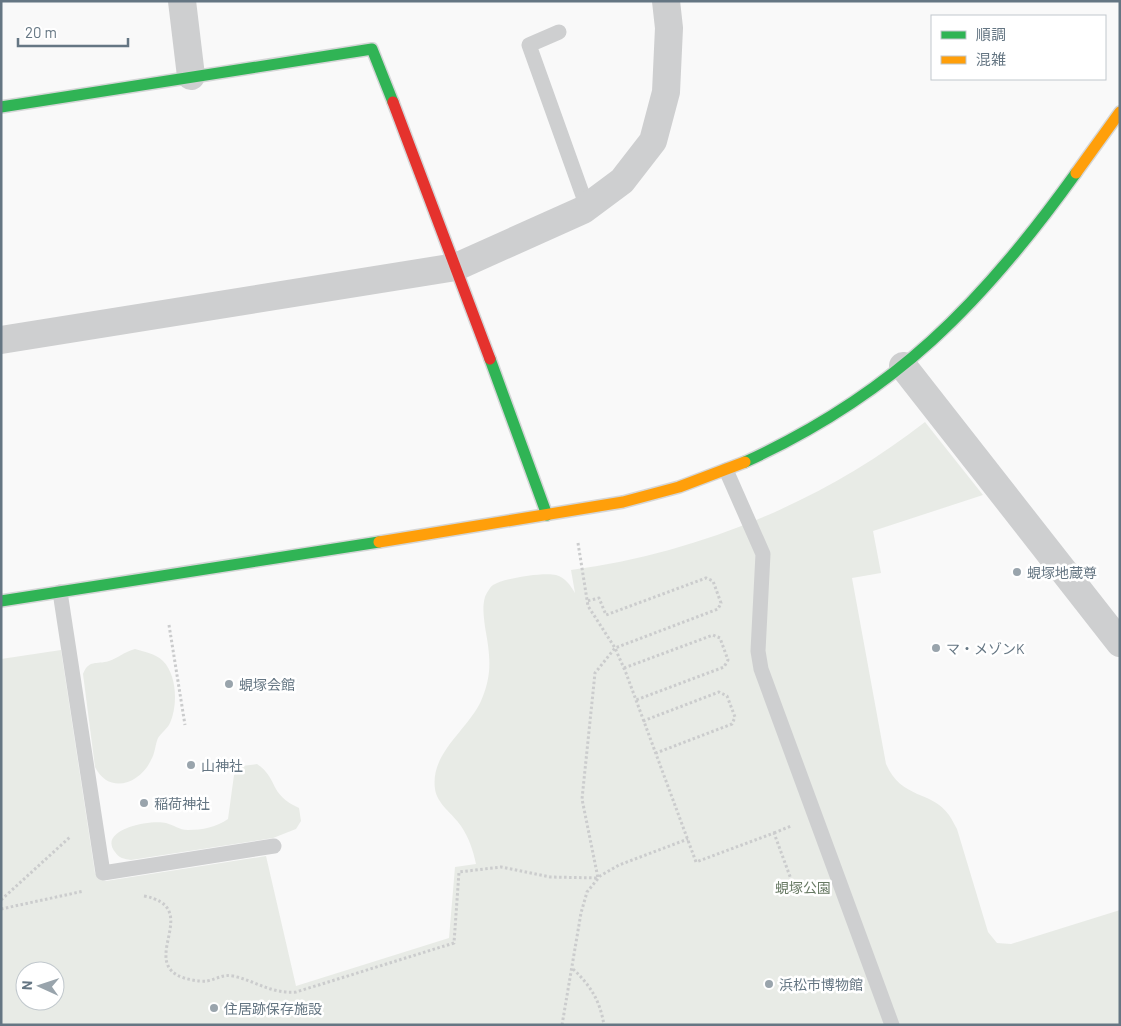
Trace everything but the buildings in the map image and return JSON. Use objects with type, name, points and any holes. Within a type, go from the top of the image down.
[{"type":"street","points":[[182,1],[191,76]]},
{"type":"street","points":[[1,340],[456,267],[587,207],[622,181],[653,141],[666,92],[669,28],[666,1]]},
{"type":"street","points":[[1,107],[372,49],[456,267],[547,515]]},
{"type":"street","points":[[1,601],[627,501],[678,487],[726,470],[777,448],[824,422],[903,366],[950,325],[1021,246],[1109,134],[1120,112]]},
{"type":"street","points":[[903,366],[1120,643]]},
{"type":"lane","points":[[558,32],[529,45],[587,207]]},
{"type":"lane","points":[[726,470],[763,554],[758,651],[761,669],[892,1025]]},
{"type":"lane","points":[[60,592],[103,873],[274,846]]},
{"type":"path","points":[[581,560],[588,606],[615,648],[624,668],[696,862],[774,833],[795,890]]},
{"type":"path","points":[[587,600],[599,598],[606,615],[706,578],[713,581],[721,602],[718,609],[615,648],[595,673],[582,799],[598,878]]},
{"type":"path","points":[[170,624],[185,725]]},
{"type":"path","points":[[624,668],[713,635],[720,638],[728,660],[724,667],[636,700]]},
{"type":"path","points":[[643,720],[719,692],[726,696],[735,717],[732,724],[656,753]]},
{"type":"path","points":[[1,900],[94,814]]},
{"type":"path","points":[[562,1025],[581,913],[587,892],[598,878],[619,865],[688,839]]},
{"type":"path","points":[[136,894],[164,902],[170,911],[167,959],[170,969],[177,975],[198,981],[207,981],[225,975],[235,976],[282,993],[296,992],[454,943],[460,872],[501,867],[550,876],[598,878]]},
{"type":"path","points":[[1,909],[88,890]]},
{"type":"path","points":[[573,969],[588,983],[597,998],[604,1025]]},
{"type":"green space","name":"蜆塚公園","points":[[925,422],[983,495],[873,531],[881,573],[852,578],[886,764],[900,784],[942,807],[951,818],[957,829],[988,932],[997,943],[1011,944],[1120,910],[1120,1025],[1,1025],[1,659],[61,650],[95,873],[99,879],[106,881],[266,856],[296,986],[449,938],[455,867],[476,864],[474,854],[464,831],[436,794],[435,776],[438,764],[444,753],[475,712],[485,691],[489,664],[484,605],[488,591],[492,586],[498,582],[515,578],[550,574],[565,580],[575,593],[571,570],[619,562],[713,537],[802,499],[845,476]]},
{"type":"green space","points":[[135,649],[157,656],[168,667],[175,690],[173,716],[158,738],[153,755],[146,768],[132,780],[116,783],[108,781],[101,776],[95,767],[83,674],[90,664],[109,661]]},
{"type":"green space","points":[[257,764],[268,775],[282,797],[299,808],[301,821],[296,829],[273,838],[131,860],[118,856],[115,852],[111,844],[113,837],[128,827],[159,822],[182,829],[193,830],[209,828],[224,822],[228,819],[234,775],[242,766]]},
{"type":"traffic: fast","points":[[1,107],[372,49],[393,102]]},
{"type":"traffic: fast","points":[[745,462],[798,435],[846,407],[890,375],[931,341],[1006,264],[1076,173]]},
{"type":"traffic: fast","points":[[490,359],[547,515]]},
{"type":"traffic: fast","points":[[1,601],[379,542]]},
{"type":"traffic: slow","points":[[1076,173],[1120,112]]},
{"type":"traffic: slow","points":[[379,542],[623,502],[679,487],[745,462]]},
{"type":"traffic: jam","points":[[393,102],[490,359]]},
{"type":"place","name":"蜆塚地蔵尊","points":[[1017,572]]},
{"type":"place","name":"マ・メゾンK","points":[[936,648]]},
{"type":"place","name":"蜆塚会館","points":[[229,684]]},
{"type":"place","name":"山神社","points":[[191,765]]},
{"type":"place","name":"稲荷神社","points":[[144,803]]},
{"type":"place","name":"浜松市博物館","points":[[769,984]]},
{"type":"place","name":"住居跡保存施設","points":[[214,1008]]}]
